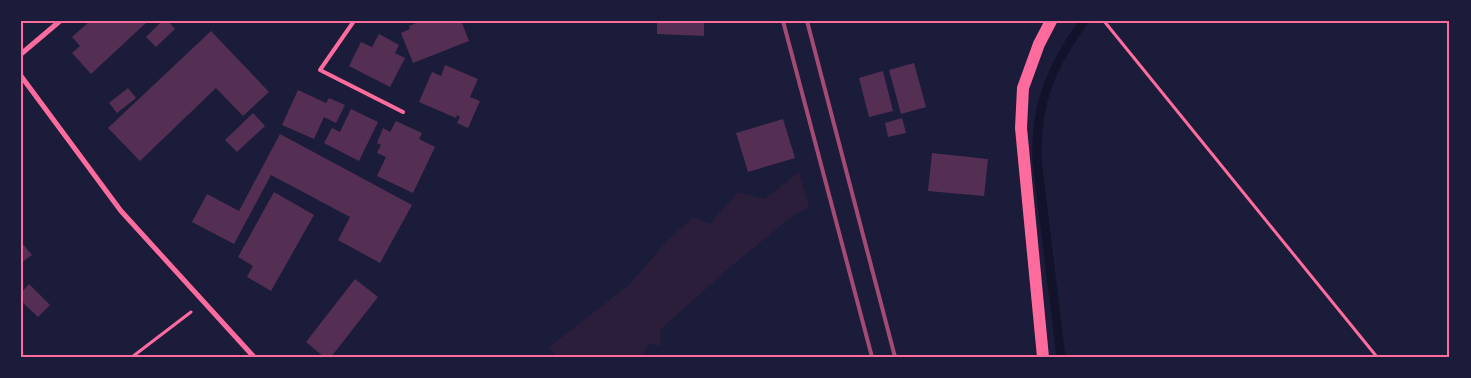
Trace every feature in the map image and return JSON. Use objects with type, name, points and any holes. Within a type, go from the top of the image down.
[{"type":"main road","points":[[1043,357],[1021,128],[1023,88],[1038,44],[1051,21]]},
{"type":"street","points":[[21,54],[60,21]]},
{"type":"street","points":[[21,76],[120,211],[254,357]]},
{"type":"lane","points":[[354,21],[320,70],[403,112]]},
{"type":"path","points":[[1104,21],[1377,357]]},
{"type":"path","points":[[132,357],[204,303]]},
{"type":"shaded area","points":[[799,172],[809,207],[790,218],[729,268],[660,330],[660,346],[648,343],[644,354],[640,357],[557,357],[549,347],[630,284],[666,242],[693,217],[710,224],[738,192],[764,199]]},
{"type":"building","points":[[90,21],[148,21],[91,74],[72,53],[80,46],[72,37]]},
{"type":"building","points":[[162,21],[168,21],[175,29],[156,47],[146,37]]},
{"type":"building","points":[[421,21],[432,21],[433,23],[437,21],[461,21],[469,41],[413,63],[401,33],[410,29],[409,26]]},
{"type":"building","points":[[657,21],[704,21],[704,36],[657,34]]},
{"type":"building","points":[[211,31],[269,92],[243,116],[216,88],[140,161],[108,128]]},
{"type":"building","points":[[379,34],[399,45],[395,53],[405,58],[390,87],[349,66],[361,42],[372,47]]},
{"type":"building","points":[[914,63],[926,107],[901,114],[889,70]]},
{"type":"building","points":[[445,65],[478,79],[470,97],[480,101],[468,128],[457,123],[460,117],[457,115],[456,118],[419,102],[432,72],[441,76]]},
{"type":"building","points":[[883,71],[893,111],[869,117],[859,78]]},
{"type":"building","points":[[128,88],[136,98],[117,113],[109,103]]},
{"type":"building","points":[[298,90],[326,103],[329,98],[345,105],[336,123],[324,117],[314,139],[282,125]]},
{"type":"building","points":[[351,109],[378,122],[359,161],[324,143],[332,128],[340,132]]},
{"type":"building","points":[[253,113],[265,126],[237,152],[225,140]]},
{"type":"building","points":[[902,118],[906,133],[888,137],[885,123]]},
{"type":"building","points":[[783,119],[795,158],[748,172],[736,133]]},
{"type":"building","points":[[396,121],[422,133],[419,139],[435,147],[413,193],[377,176],[386,157],[377,153],[381,145],[377,143],[383,128],[390,132]]},
{"type":"building","points":[[280,134],[412,205],[380,263],[338,240],[350,217],[271,175],[234,244],[192,222],[207,194],[239,211]]},
{"type":"building","points":[[932,153],[988,159],[984,196],[928,191]]},
{"type":"building","points":[[274,192],[314,215],[271,291],[247,277],[253,266],[238,257]]},
{"type":"building","points":[[21,242],[32,255],[21,263]]},
{"type":"building","points":[[355,279],[378,297],[331,357],[324,357],[306,342]]},
{"type":"building","points":[[29,284],[50,305],[38,317],[21,301],[21,293]]},
{"type":"waterway","points":[[1061,357],[1037,161],[1037,140],[1042,103],[1047,86],[1062,54],[1084,21]]},
{"type":"railway","points":[[783,21],[872,357]]},
{"type":"railway","points":[[807,21],[895,357]]}]
